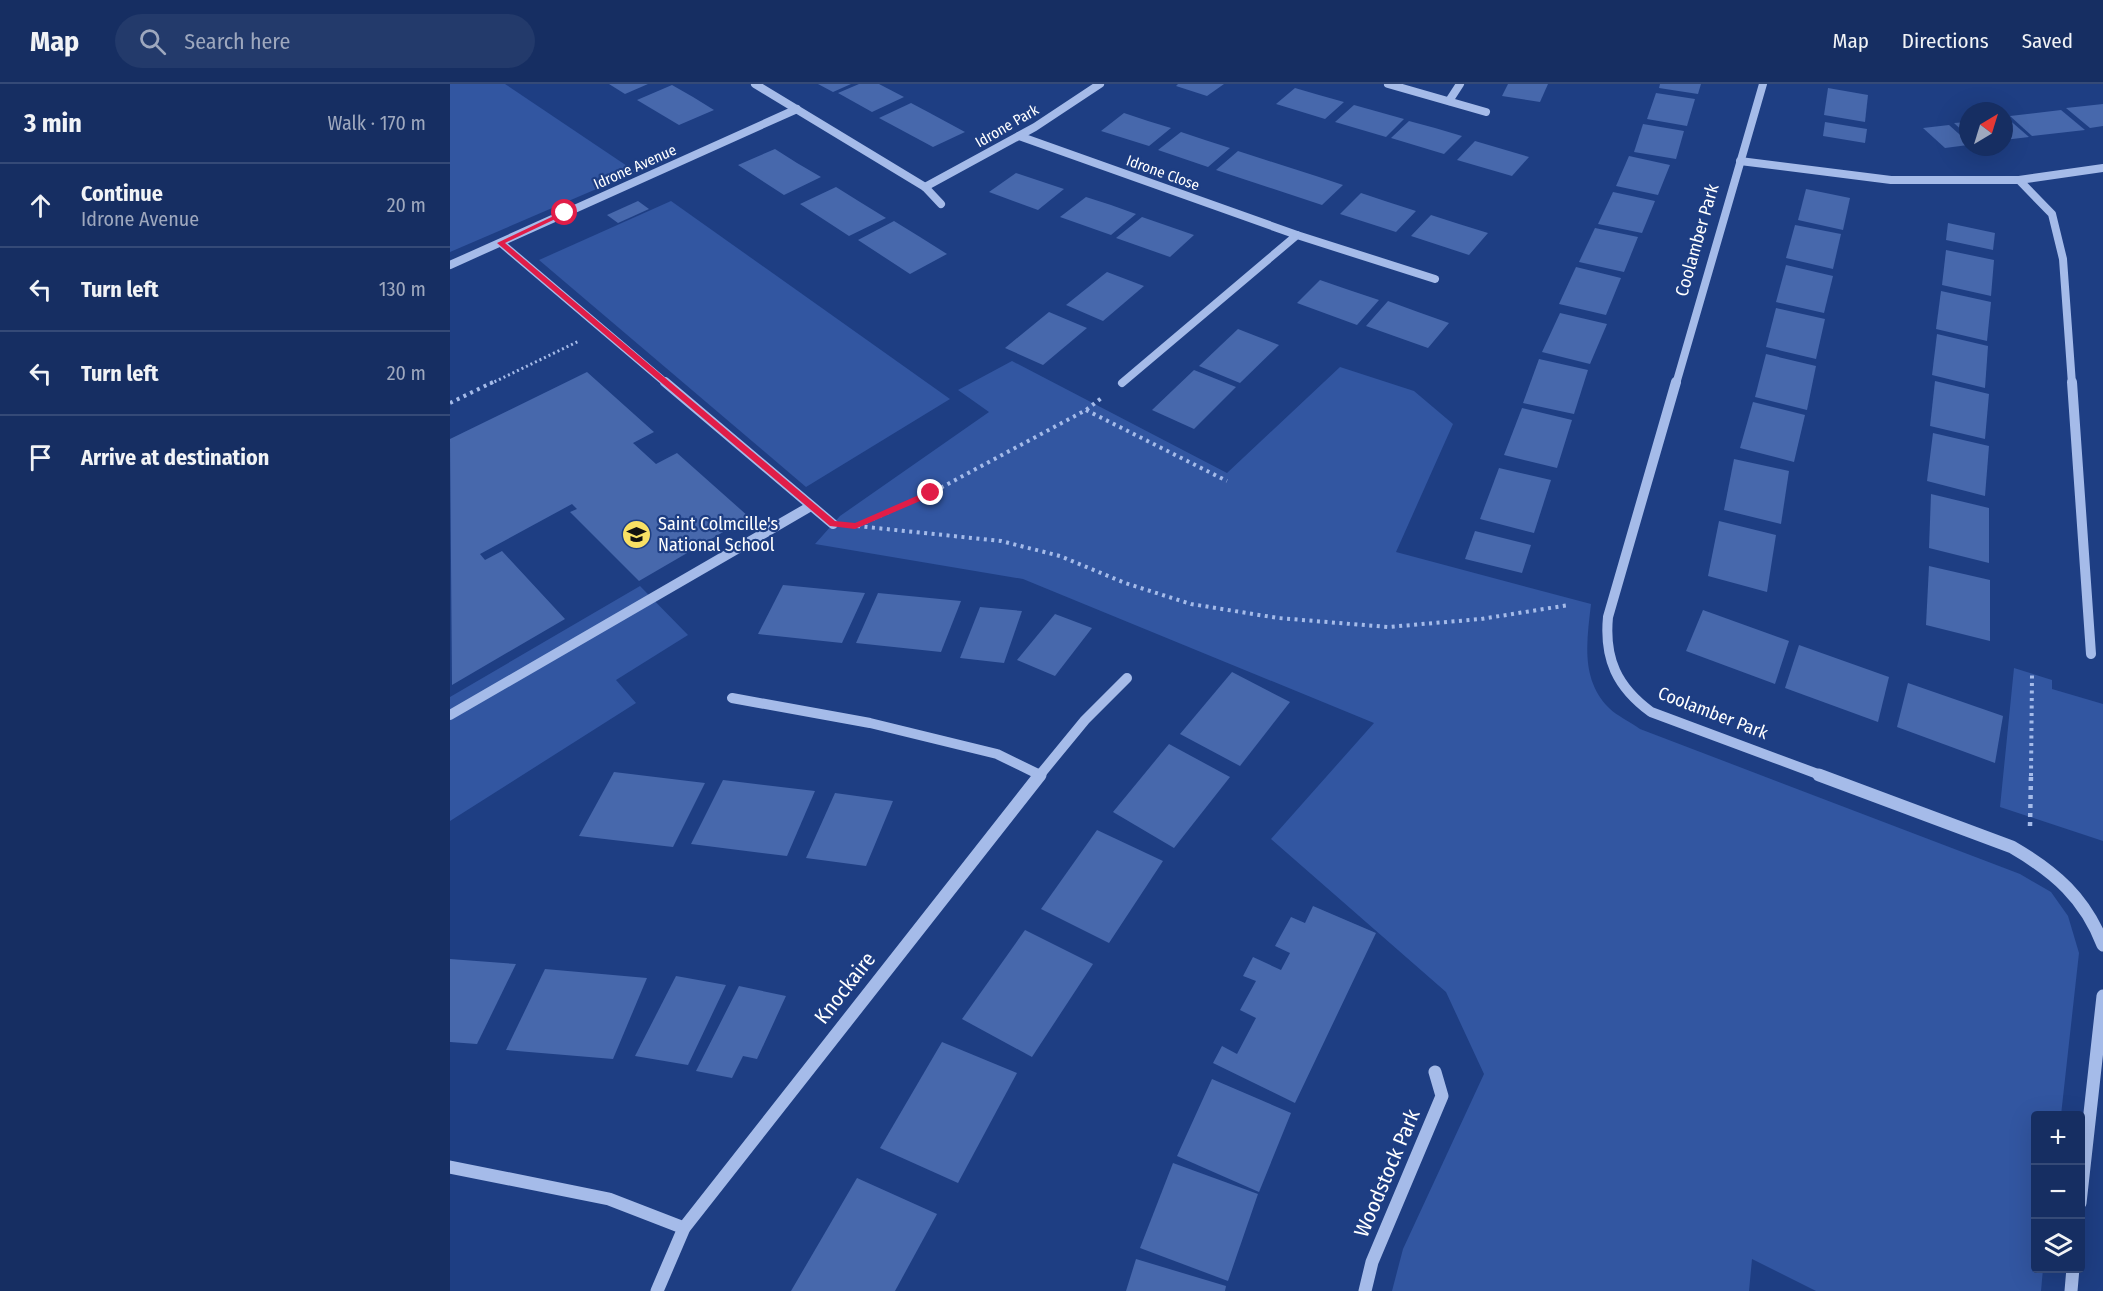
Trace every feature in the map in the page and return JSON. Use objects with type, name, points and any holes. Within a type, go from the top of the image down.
[{"type":"street","points":[[755,84],[925,187],[941,204]]},
{"type":"street","name":"Idrone Park","points":[[925,187],[1019,136],[1100,84]]},
{"type":"street","points":[[1388,84],[1486,112]]},
{"type":"street","points":[[1449,101],[1460,84]]},
{"type":"street","name":"Coolamber Park","points":[[1762,84],[1608,617],[1606,652],[1611,671],[1633,699],[1651,712],[2012,848],[2040,862],[2083,901],[2094,919],[2103,945]]},
{"type":"street","name":"Idrone Avenue","points":[[450,265],[797,109]]},
{"type":"street","name":"Idrone Close","points":[[1019,136],[1297,235],[1435,279]]},
{"type":"street","points":[[1740,161],[1891,180],[2019,180],[2103,168]]},
{"type":"street","points":[[2019,180],[2052,214],[2063,259],[2091,654]]},
{"type":"street","points":[[1122,383],[1297,235]]},
{"type":"street","points":[[501,243],[833,524]]},
{"type":"street","points":[[450,715],[811,506]]},
{"type":"street","name":"Knockaire","points":[[657,1291],[684,1228],[1085,720],[1127,678]]},
{"type":"street","points":[[732,698],[870,723],[997,754],[1041,775]]},
{"type":"street","points":[[2084,1165],[2103,996]]},
{"type":"street","name":"Woodstock Park","points":[[1365,1291],[1372,1262],[1442,1096],[1435,1072]]},
{"type":"street","points":[[450,1167],[609,1199],[684,1228]]},
{"type":"street","points":[[2071,1291],[2073,1273]]},
{"type":"path","points":[[450,403],[604,329]]},
{"type":"path","points":[[1104,396],[1086,410],[931,493],[855,526],[1001,541],[1060,556],[1125,584],[1191,604],[1278,618],[1388,627],[1481,619],[1569,605]]},
{"type":"path","points":[[1086,410],[1227,481]]},
{"type":"path","points":[[2030,827],[2032,674]]},
{"type":"shaded area","points":[[450,84],[505,84],[636,172],[450,252]]},
{"type":"shaded area","points":[[671,201],[950,399],[806,487],[539,260]]},
{"type":"shaded area","points":[[1012,361],[1227,473],[1340,367],[1414,391],[1453,424],[1396,552],[1591,604],[1587,645],[1593,685],[1609,708],[1640,729],[2020,874],[2051,892],[2068,916],[2079,953],[2061,1111],[2031,1111],[2031,1273],[2043,1273],[2041,1291],[1816,1291],[1752,1259],[1749,1291],[1392,1291],[1403,1249],[1484,1074],[1446,992],[1271,839],[1374,723],[1023,579],[815,544],[840,516],[989,412],[958,390]]},
{"type":"shaded area","points":[[640,586],[688,635],[616,680],[636,703],[450,821],[450,697]]},
{"type":"shaded area","points":[[2014,668],[2052,680],[2052,689],[2103,704],[2103,841],[2000,807]]},
{"type":"building","points":[[609,84],[648,84],[625,94]]},
{"type":"building","points":[[818,84],[851,84],[833,92]]},
{"type":"building","points":[[859,84],[879,84],[904,97],[872,112],[838,93]]},
{"type":"building","points":[[1178,84],[1224,84],[1207,96],[1176,86]]},
{"type":"building","points":[[1508,84],[1548,84],[1540,102],[1502,96]]},
{"type":"building","points":[[1660,84],[1701,84],[1698,94],[1659,88]]},
{"type":"building","points":[[672,85],[714,110],[679,125],[637,100]]},
{"type":"building","points":[[1295,88],[1344,102],[1325,119],[1276,104]]},
{"type":"building","points":[[1828,88],[1868,95],[1865,122],[1824,115]]},
{"type":"building","points":[[1656,93],[1695,99],[1687,126],[1647,119]]},
{"type":"building","points":[[911,103],[965,132],[933,147],[879,118]]},
{"type":"building","points":[[2103,104],[2103,126],[2090,128],[2066,108]]},
{"type":"building","points":[[1354,105],[1404,119],[1386,137],[1335,122]]},
{"type":"building","points":[[2061,110],[2085,130],[2032,136],[2013,119],[2013,116]]},
{"type":"building","points":[[1124,113],[1171,128],[1149,146],[1101,131]]},
{"type":"building","points":[[1409,121],[1462,136],[1444,154],[1391,138]]},
{"type":"building","points":[[1825,122],[1867,129],[1865,143],[1823,136]]},
{"type":"building","points":[[2013,123],[2029,137],[2013,139]]},
{"type":"building","points":[[1643,124],[1684,131],[1676,159],[1634,152]]},
{"type":"building","points":[[1949,125],[1959,134],[1959,146],[1945,148],[1923,128]]},
{"type":"building","points":[[1181,132],[1230,148],[1208,167],[1158,150]]},
{"type":"building","points":[[1475,141],[1529,157],[1512,176],[1457,160]]},
{"type":"building","points":[[775,149],[821,177],[784,195],[738,165]]},
{"type":"building","points":[[1238,151],[1343,185],[1322,205],[1216,170]]},
{"type":"building","points":[[1629,156],[1670,165],[1658,195],[1616,186]]},
{"type":"building","points":[[1016,173],[1064,189],[1038,210],[989,192]]},
{"type":"building","points":[[836,187],[886,218],[849,236],[800,204]]},
{"type":"building","points":[[1806,189],[1850,198],[1843,230],[1798,220]]},
{"type":"building","points":[[1613,192],[1655,201],[1642,233],[1598,224]]},
{"type":"building","points":[[1361,193],[1416,211],[1396,232],[1340,214]]},
{"type":"building","points":[[1086,197],[1136,214],[1111,235],[1060,217]]},
{"type":"building","points":[[638,201],[649,209],[618,223],[607,215]]},
{"type":"building","points":[[1431,215],[1488,233],[1469,255],[1411,236]]},
{"type":"building","points":[[1142,217],[1194,235],[1170,257],[1116,238]]},
{"type":"building","points":[[894,221],[947,254],[910,274],[858,240]]},
{"type":"building","points":[[1948,223],[1995,233],[1993,250],[1946,240]]},
{"type":"building","points":[[1795,225],[1841,234],[1833,269],[1786,258]]},
{"type":"building","points":[[1595,228],[1638,237],[1624,272],[1579,262]]},
{"type":"building","points":[[1946,250],[1994,260],[1991,296],[1942,285]]},
{"type":"building","points":[[1786,265],[1833,276],[1824,313],[1776,302]]},
{"type":"building","points":[[1576,267],[1621,278],[1606,315],[1559,304]]},
{"type":"building","points":[[1107,272],[1144,286],[1103,321],[1066,305]]},
{"type":"building","points":[[1320,280],[1379,300],[1357,325],[1297,303]]},
{"type":"building","points":[[1941,291],[1991,302],[1987,341],[1936,329]]},
{"type":"building","points":[[1388,301],[1449,323],[1428,348],[1366,326]]},
{"type":"building","points":[[1776,308],[1825,319],[1816,359],[1766,347]]},
{"type":"building","points":[[1049,312],[1087,328],[1043,365],[1005,348]]},
{"type":"building","points":[[1560,313],[1607,324],[1590,364],[1542,352]]},
{"type":"building","points":[[1238,329],[1279,345],[1240,383],[1199,366]]},
{"type":"building","points":[[1937,334],[1988,346],[1985,388],[1932,375]]},
{"type":"building","points":[[1766,354],[1816,366],[1807,410],[1755,397]]},
{"type":"building","points":[[1539,359],[1588,370],[1574,414],[1523,403]]},
{"type":"building","points":[[1194,370],[1236,387],[1194,429],[1152,410]]},
{"type":"building","points":[[587,372],[654,432],[633,443],[656,464],[677,453],[749,517],[639,581],[570,512],[577,509],[572,504],[480,554],[485,560],[502,551],[565,619],[452,685],[450,439]]},
{"type":"building","points":[[1935,381],[1989,394],[1985,439],[1930,426]]},
{"type":"building","points":[[1753,402],[1805,415],[1794,462],[1740,448]]},
{"type":"building","points":[[1522,408],[1572,420],[1557,468],[1504,455]]},
{"type":"building","points":[[1933,433],[1989,446],[1985,496],[1927,481]]},
{"type":"building","points":[[1734,459],[1789,471],[1781,524],[1724,510]]},
{"type":"building","points":[[1499,468],[1551,480],[1534,533],[1480,519]]},
{"type":"building","points":[[1931,494],[1989,508],[1989,563],[1929,548]]},
{"type":"building","points":[[1719,521],[1776,535],[1767,592],[1708,576]]},
{"type":"building","points":[[1475,531],[1531,545],[1522,573],[1465,559]]},
{"type":"building","points":[[1929,566],[1990,580],[1990,641],[1926,625]]},
{"type":"building","points":[[783,585],[865,593],[842,643],[758,634]]},
{"type":"building","points":[[878,593],[961,601],[941,652],[856,643]]},
{"type":"building","points":[[980,607],[1022,611],[1004,663],[960,658]]},
{"type":"building","points":[[1703,610],[1789,641],[1775,684],[1686,651]]},
{"type":"building","points":[[1055,614],[1092,628],[1055,676],[1017,660]]},
{"type":"building","points":[[1799,645],[1889,677],[1878,722],[1785,688]]},
{"type":"building","points":[[1232,672],[1290,702],[1240,766],[1180,734]]},
{"type":"building","points":[[1908,683],[2003,716],[1995,763],[1897,727]]},
{"type":"building","points":[[1169,744],[1230,777],[1174,848],[1113,812]]},
{"type":"building","points":[[614,772],[705,783],[673,847],[579,836]]},
{"type":"building","points":[[723,780],[815,791],[787,856],[691,844]]},
{"type":"building","points":[[835,793],[893,801],[866,866],[806,858]]},
{"type":"building","points":[[1097,830],[1163,861],[1109,943],[1041,909]]},
{"type":"building","points":[[1313,906],[1376,933],[1295,1103],[1213,1063],[1222,1046],[1237,1054],[1256,1018],[1240,1010],[1256,981],[1243,976],[1253,957],[1281,970],[1290,953],[1275,946],[1291,917],[1305,923]]},
{"type":"building","points":[[1025,930],[1093,964],[1032,1057],[962,1019]]},
{"type":"building","points":[[450,959],[516,964],[477,1044],[450,1042]]},
{"type":"building","points":[[545,969],[647,978],[613,1059],[506,1050]]},
{"type":"building","points":[[676,976],[726,985],[688,1065],[635,1056]]},
{"type":"building","points":[[739,986],[786,996],[757,1059],[743,1056],[732,1078],[696,1071]]},
{"type":"building","points":[[942,1042],[1017,1073],[958,1183],[880,1148]]},
{"type":"building","points":[[1212,1079],[1291,1113],[1259,1192],[1177,1156]]},
{"type":"building","points":[[1173,1163],[1258,1194],[1228,1281],[1140,1248]]},
{"type":"building","points":[[857,1178],[937,1214],[895,1291],[791,1291]]},
{"type":"building","points":[[1136,1259],[1226,1286],[1225,1291],[1126,1291]]},
{"type":"place","name":"Saint Colmcille's National School","points":[[637,534]]},
{"type":"route","points":[[565,213],[501,243],[833,524],[855,526],[931,493]]}]
